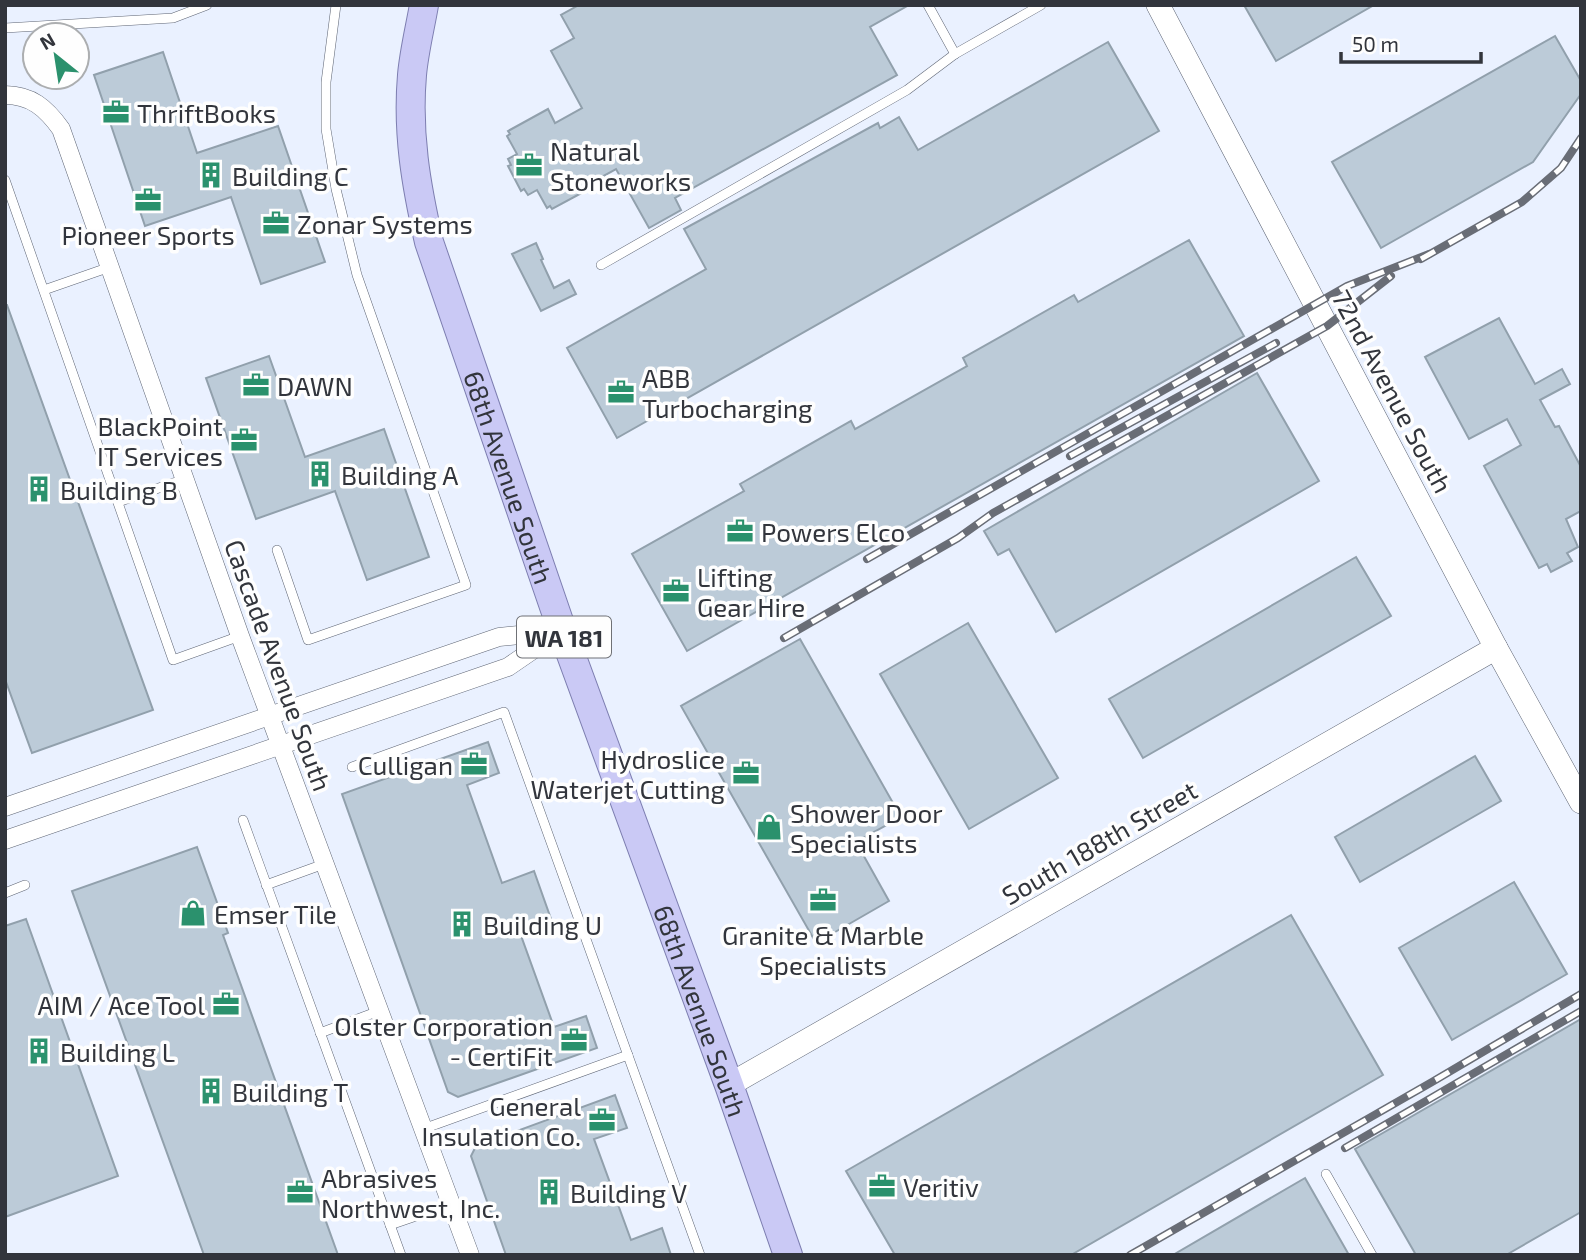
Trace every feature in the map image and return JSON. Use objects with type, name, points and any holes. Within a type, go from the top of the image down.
[{"type":"main road","name":"68th Avenue South","points":[[424,5],[412,75],[412,144],[416,189],[429,242],[562,630],[729,1085],[788,1255]]},
{"type":"street","name":"72nd Avenue South","points":[[1158,5],[1496,648],[1581,802]]},
{"type":"street","name":"Cascade Avenue South","points":[[5,94],[32,100],[48,111],[61,129],[240,636],[470,1255]]},
{"type":"street","points":[[5,807],[499,637],[562,630]]},
{"type":"street","points":[[5,840],[508,667],[562,630]]},
{"type":"street","name":"South 188th Street","points":[[729,1085],[1496,648]]},
{"type":"lane","points":[[5,28],[173,18],[206,5]]},
{"type":"lane","points":[[277,550],[309,640],[466,585],[361,285],[336,188],[326,118],[326,82],[336,5]]},
{"type":"lane","points":[[928,5],[955,54]]},
{"type":"lane","points":[[601,265],[907,90],[955,54],[1041,5]]},
{"type":"lane","points":[[5,180],[173,660],[240,636]]},
{"type":"lane","points":[[44,290],[110,267]]},
{"type":"lane","points":[[118,502],[185,479]]},
{"type":"lane","points":[[352,767],[503,712],[699,1255]]},
{"type":"lane","points":[[243,820],[401,1255]]},
{"type":"lane","points":[[266,885],[324,864]]},
{"type":"lane","points":[[5,893],[25,885]]},
{"type":"lane","points":[[320,1032],[379,1011]]},
{"type":"lane","points":[[423,1129],[628,1055]]},
{"type":"lane","points":[[1326,1174],[1372,1255]]},
{"type":"lane","points":[[390,1225],[451,1203]]},
{"type":"building","points":[[579,5],[909,5],[870,27],[897,75],[675,198],[681,210],[649,228],[616,169],[587,185],[589,189],[552,209],[550,206],[547,208],[537,190],[528,195],[524,189],[521,191],[508,166],[511,165],[508,159],[517,154],[507,136],[510,134],[508,131],[548,109],[555,123],[582,108],[551,51],[574,38],[561,15]]},
{"type":"building","points":[[1244,5],[1374,5],[1276,61]]},
{"type":"building","points":[[1555,36],[1581,81],[1581,94],[1533,162],[1381,248],[1332,162]]},
{"type":"building","points":[[1108,42],[1159,131],[617,438],[567,348],[706,269],[684,229],[878,123],[880,128],[899,117],[918,150]]},
{"type":"building","name":"Building C","points":[[163,52],[197,153],[278,126],[325,262],[261,284],[231,197],[145,226],[94,75]]},
{"type":"building","points":[[1189,240],[1244,336],[687,651],[632,554],[744,491],[740,484],[851,421],[855,429],[967,366],[963,358],[1074,295],[1078,302]]},
{"type":"building","points":[[536,243],[554,288],[569,280],[576,294],[541,311],[512,254]]},
{"type":"building","name":"Building B","points":[[5,305],[153,710],[32,753],[5,679]]},
{"type":"building","points":[[1499,318],[1535,384],[1562,369],[1570,384],[1540,400],[1555,427],[1559,426],[1581,467],[1581,511],[1566,519],[1578,547],[1567,553],[1572,561],[1551,572],[1547,564],[1539,568],[1484,466],[1521,445],[1507,419],[1469,439],[1425,357]]},
{"type":"building","name":"Building A","points":[[269,356],[305,457],[384,429],[429,557],[367,580],[335,491],[256,519],[206,378]]},
{"type":"building","points":[[1257,373],[1319,481],[1056,632],[1009,549],[998,555],[984,531]]},
{"type":"building","points":[[1356,557],[1391,616],[1143,758],[1109,699]]},
{"type":"building","points":[[968,623],[1058,778],[969,829],[880,674]]},
{"type":"building","points":[[800,639],[901,817],[856,842],[889,901],[816,943],[681,706]]},
{"type":"building","name":"Building U","points":[[488,742],[499,773],[467,785],[502,883],[534,871],[551,919],[519,930],[554,1027],[586,1016],[597,1048],[458,1097],[448,1092],[342,794]]},
{"type":"building","points":[[1475,756],[1501,801],[1360,882],[1335,837]]},
{"type":"building","name":"Building T","points":[[197,847],[228,933],[223,935],[338,1255],[204,1255],[72,891]]},
{"type":"building","points":[[1514,882],[1567,974],[1452,1040],[1399,948]]},
{"type":"building","points":[[1291,915],[1383,1075],[1071,1255],[895,1255],[846,1171]]},
{"type":"building","name":"Building L","points":[[26,919],[118,1176],[5,1217],[5,926]]},
{"type":"building","points":[[1581,1019],[1581,1212],[1506,1255],[1416,1255],[1355,1149]]},
{"type":"building","name":"Building V","points":[[615,1095],[627,1128],[594,1139],[631,1240],[662,1228],[671,1255],[506,1255],[471,1156],[476,1146]]},
{"type":"building","points":[[1305,1178],[1349,1255],[1173,1255]]},
{"type":"railway","points":[[1421,259],[1522,202],[1561,168],[1581,138]]},
{"type":"railway","points":[[867,559],[1347,286],[1429,254]]},
{"type":"railway","points":[[784,638],[958,538],[993,513],[1327,326],[1391,276]]},
{"type":"railway","points":[[1070,456],[1276,343]]},
{"type":"railway","points":[[1130,1255],[1581,994]]},
{"type":"railway","points":[[1345,1148],[1581,1011]]},
{"type":"place","name":"ThriftBooks","points":[[116,112]]},
{"type":"place","name":"Natural Stoneworks","points":[[529,165]]},
{"type":"place","name":"Building C","points":[[211,175]]},
{"type":"place","name":"Pioneer Sports","points":[[148,200]]},
{"type":"place","name":"Zonar Systems","points":[[276,223]]},
{"type":"place","name":"DAWN","points":[[256,385]]},
{"type":"place","name":"ABB Turbocharging","points":[[621,392]]},
{"type":"place","name":"BlackPoint IT Services","points":[[244,440]]},
{"type":"place","name":"Building A","points":[[320,474]]},
{"type":"place","name":"Building B","points":[[39,489]]},
{"type":"place","name":"Powers Elco","points":[[740,531]]},
{"type":"place","name":"Lifting Gear Hire","points":[[676,591]]},
{"type":"place","name":"Culligan","points":[[474,764]]},
{"type":"place","name":"Hydroslice Waterjet Cutting","points":[[746,773]]},
{"type":"place","name":"Shower Door Specialists","points":[[769,827]]},
{"type":"place","name":"Granite & Marble Specialists","points":[[823,900]]},
{"type":"place","name":"Emser Tile","points":[[193,913]]},
{"type":"place","name":"Building U","points":[[462,924]]},
{"type":"place","name":"AIM / Ace Tool","points":[[226,1004]]},
{"type":"place","name":"Olster Corporation - CertiFit","points":[[574,1040]]},
{"type":"place","name":"Building L","points":[[39,1051]]},
{"type":"place","name":"Building T","points":[[211,1091]]},
{"type":"place","name":"General Insulation Co.","points":[[602,1120]]},
{"type":"place","name":"Veritiv","points":[[882,1186]]},
{"type":"place","name":"Abrasives Northwest, Inc.","points":[[300,1192]]},
{"type":"place","name":"Building V","points":[[549,1192]]}]
